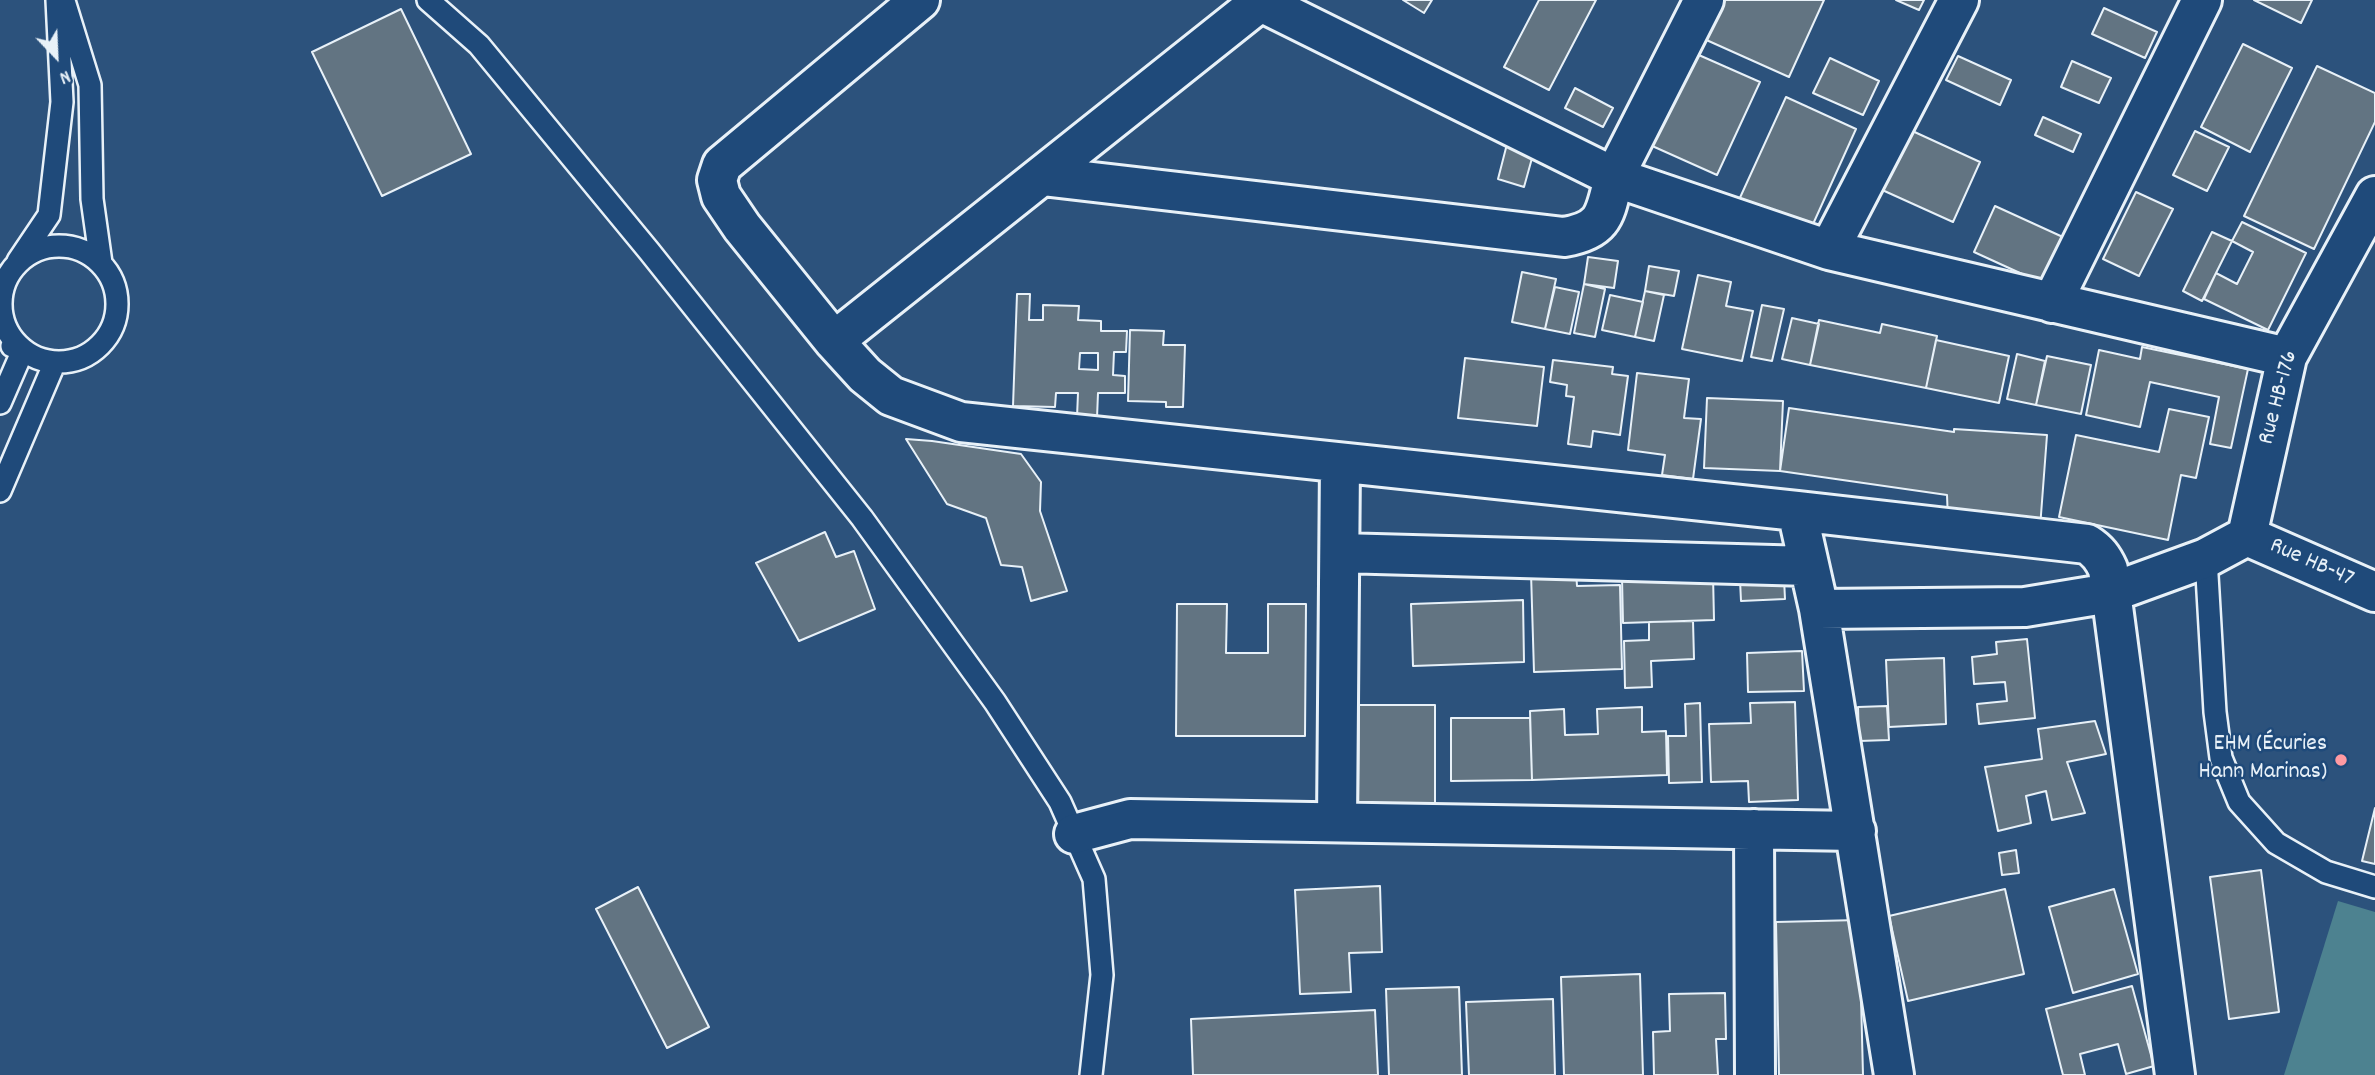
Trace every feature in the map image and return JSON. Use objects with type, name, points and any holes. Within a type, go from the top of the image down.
[{"type":"street","points":[[920,0],[722,165],[717,180],[721,196],[742,227],[834,341],[864,375],[891,396],[961,422],[2087,544],[2104,558],[2108,569],[2175,1075]]},
{"type":"street","points":[[1042,176],[1564,237],[1582,234],[1599,224],[1614,177],[1704,0]]},
{"type":"street","points":[[1829,250],[1959,0]]},
{"type":"street","points":[[2052,303],[2202,0]]},
{"type":"street","points":[[834,341],[1259,1],[1614,177],[1829,250],[2287,357]]},
{"type":"street","name":"Rue HB-176","points":[[2247,536],[2287,357],[2375,196]]},
{"type":"street","points":[[1337,822],[1340,463]]},
{"type":"street","points":[[1797,511],[1819,609],[1894,1075]]},
{"type":"street","points":[[1819,609],[2025,607],[2110,593],[2206,558],[2247,536]]},
{"type":"street","name":"Rue HB-47","points":[[2247,536],[2375,592]]},
{"type":"street","points":[[1340,553],[1810,566]]},
{"type":"street","points":[[1074,834],[1130,819],[1856,831]]},
{"type":"street","points":[[1754,829],[1755,1075]]},
{"type":"lane","points":[[23,350],[10,335],[3,321],[1,300],[6,275],[49,215],[62,102],[57,0]]},
{"type":"lane","points":[[64,0],[90,85],[92,198],[101,263]]},
{"type":"lane","points":[[428,0],[479,45],[649,251],[853,508],[995,702],[1060,802],[1094,879],[1102,975],[1091,1075]]},
{"type":"lane","points":[[0,342],[23,350],[35,358],[55,362],[71,361],[90,354],[107,337],[116,319],[116,293],[110,274],[85,251],[70,247],[49,247],[23,259],[6,275]]},
{"type":"lane","points":[[0,404],[23,350]]},
{"type":"lane","points":[[0,491],[55,362]]},
{"type":"lane","points":[[2206,558],[2215,712],[2221,758],[2239,802],[2276,843],[2326,872],[2375,887]]},
{"type":"green space","points":[[2338,901],[2375,912],[2375,1075],[2284,1075]]},
{"type":"building","points":[[1403,0],[1432,0],[1424,13]]},
{"type":"building","points":[[1539,0],[1596,0],[1549,90],[1504,67]]},
{"type":"building","points":[[1709,0],[1824,0],[1789,77],[1693,34]]},
{"type":"building","points":[[1896,0],[1924,0],[1919,10]]},
{"type":"building","points":[[2254,0],[2312,0],[2301,23]]},
{"type":"building","points":[[2104,8],[2157,32],[2145,58],[2092,34]]},
{"type":"building","points":[[401,9],[471,154],[382,196],[312,52]]},
{"type":"building","points":[[2243,44],[2292,68],[2250,152],[2201,127]]},
{"type":"building","points":[[1692,52],[1760,82],[1717,175],[1650,145]]},
{"type":"building","points":[[1958,56],[2011,80],[2000,105],[1946,80]]},
{"type":"building","points":[[1830,58],[1879,81],[1863,115],[1813,93]]},
{"type":"building","points":[[2072,61],[2111,78],[2099,103],[2061,87]]},
{"type":"building","points":[[2317,66],[2375,93],[2375,122],[2314,249],[2244,216]]},
{"type":"building","points":[[1575,88],[1613,108],[1603,127],[1565,108]]},
{"type":"building","points":[[1786,97],[1856,129],[1809,233],[1738,202]]},
{"type":"building","points":[[2043,117],[2081,134],[2073,152],[2035,135]]},
{"type":"building","points":[[1908,129],[1980,162],[1953,222],[1880,189]]},
{"type":"building","points":[[2195,131],[2229,147],[2207,191],[2173,175]]},
{"type":"building","points":[[1507,144],[1534,151],[1524,187],[1498,179]]},
{"type":"building","points":[[2136,192],[2173,209],[2139,276],[2103,259]]},
{"type":"building","points":[[1995,206],[2065,238],[2044,284],[1974,252]]},
{"type":"building","points":[[2242,222],[2306,253],[2268,330],[2204,299],[2216,273],[2237,284],[2253,252],[2232,241]]},
{"type":"building","points":[[2212,232],[2232,241],[2202,301],[2183,291]]},
{"type":"building","points":[[1588,257],[1618,261],[1614,288],[1584,284]]},
{"type":"building","points":[[1649,266],[1679,271],[1674,296],[1645,291]]},
{"type":"building","points":[[1522,272],[1556,279],[1545,329],[1512,322]]},
{"type":"building","points":[[1698,275],[1731,282],[1726,306],[1753,311],[1742,361],[1682,349]]},
{"type":"building","points":[[1584,284],[1605,289],[1595,337],[1574,333]]},
{"type":"building","points":[[1555,287],[1579,292],[1570,334],[1545,329]]},
{"type":"building","points":[[1645,291],[1664,295],[1654,341],[1635,337]]},
{"type":"building","points":[[1017,294],[1030,294],[1029,320],[1043,320],[1043,305],[1079,306],[1078,320],[1101,321],[1101,331],[1127,331],[1126,352],[1114,352],[1113,375],[1125,376],[1125,393],[1098,393],[1097,418],[1077,417],[1078,393],[1056,393],[1055,407],[1013,406]],"holes":[[[1080,353],[1098,353],[1098,370],[1079,369]]]},
{"type":"building","points":[[1610,295],[1643,302],[1635,337],[1602,330]]},
{"type":"building","points":[[1762,305],[1784,309],[1772,361],[1751,357]]},
{"type":"building","points":[[1792,318],[1819,324],[1810,365],[1782,359]]},
{"type":"building","points":[[1819,320],[1880,333],[1882,324],[1937,336],[1926,388],[1810,365]]},
{"type":"building","points":[[1130,330],[1164,331],[1163,345],[1185,345],[1183,407],[1166,407],[1166,402],[1128,401]]},
{"type":"building","points":[[1936,340],[2009,356],[1999,403],[1926,388]]},
{"type":"building","points":[[2142,347],[2248,369],[2231,448],[2210,444],[2219,397],[2150,382],[2140,427],[2086,415],[2099,350],[2140,359]]},
{"type":"building","points":[[2017,354],[2045,361],[2036,405],[2007,399]]},
{"type":"building","points":[[2047,356],[2091,365],[2081,414],[2036,405]]},
{"type":"building","points":[[1465,358],[1544,367],[1537,426],[1458,418]]},
{"type":"building","points":[[1553,360],[1613,367],[1612,374],[1628,376],[1620,435],[1593,431],[1591,447],[1568,444],[1574,397],[1566,396],[1567,385],[1550,382]]},
{"type":"building","points":[[1637,373],[1689,379],[1684,418],[1701,419],[1693,479],[1662,475],[1665,455],[1628,450]]},
{"type":"building","points":[[1707,398],[1783,401],[1780,471],[1704,468]]},
{"type":"building","points":[[1789,408],[1954,432],[1954,429],[2047,435],[2040,528],[1948,521],[1947,495],[1780,471]]},
{"type":"building","points":[[2169,409],[2209,417],[2196,478],[2181,475],[2168,540],[2059,517],[2076,435],[2159,452]]},
{"type":"building","points":[[906,439],[1021,454],[1041,482],[1040,511],[1067,591],[1031,601],[1022,567],[1001,565],[986,518],[947,504]]},
{"type":"building","points":[[825,532],[836,557],[854,551],[875,609],[799,641],[756,563]]},
{"type":"building","points":[[1576,571],[1577,586],[1620,585],[1622,669],[1534,672],[1531,573]]},
{"type":"building","points":[[1713,575],[1714,620],[1623,623],[1622,578]]},
{"type":"building","points":[[1784,578],[1785,599],[1741,601],[1740,580]]},
{"type":"building","points":[[1523,600],[1524,662],[1413,666],[1411,604]]},
{"type":"building","points":[[1177,604],[1227,604],[1226,653],[1268,653],[1268,604],[1306,604],[1305,736],[1176,736]]},
{"type":"building","points":[[1693,621],[1694,659],[1651,661],[1652,687],[1625,688],[1624,641],[1649,640],[1649,622]]},
{"type":"building","points":[[2027,639],[2035,718],[1979,724],[1977,704],[2007,701],[2005,682],[1974,684],[1972,657],[1997,654],[1996,642]]},
{"type":"building","points":[[1802,651],[1804,691],[1748,692],[1747,653]]},
{"type":"building","points":[[1944,658],[1946,724],[1889,727],[1886,660]]},
{"type":"building","points":[[1795,702],[1798,800],[1749,802],[1748,781],[1711,782],[1709,724],[1751,723],[1750,703]]},
{"type":"building","points":[[1700,703],[1702,782],[1669,783],[1668,736],[1686,736],[1685,704]]},
{"type":"building","points":[[1359,705],[1435,705],[1435,811],[1358,810]]},
{"type":"building","points":[[1887,706],[1889,740],[1859,741],[1858,707]]},
{"type":"building","points":[[1642,707],[1642,732],[1666,731],[1667,775],[1532,780],[1530,711],[1564,709],[1565,735],[1598,734],[1597,709]]},
{"type":"building","points":[[1451,718],[1530,718],[1532,780],[1451,781]]},
{"type":"building","points":[[2095,721],[2106,754],[2067,762],[2085,813],[2052,820],[2046,791],[2026,796],[2031,823],[1998,831],[1985,767],[2042,759],[2038,729]]},
{"type":"building","points":[[2375,808],[2375,864],[2362,861]]},
{"type":"building","points":[[2016,850],[2019,873],[2002,875],[1999,853]]},
{"type":"building","points":[[2261,870],[2279,1012],[2229,1019],[2210,877]]},
{"type":"building","points":[[1380,886],[1382,952],[1349,953],[1351,992],[1300,994],[1295,890]]},
{"type":"building","points":[[638,887],[709,1027],[667,1048],[596,909]]},
{"type":"building","points":[[2005,889],[2024,974],[1908,1001],[1889,916]]},
{"type":"building","points":[[2114,889],[2138,974],[2073,993],[2049,907]]},
{"type":"building","points":[[1859,920],[1863,1075],[1779,1075],[1776,922]]},
{"type":"building","points":[[1640,974],[1643,1075],[1564,1075],[1561,977]]},
{"type":"building","points":[[2132,986],[2154,1066],[2126,1074],[2118,1044],[2080,1054],[2085,1075],[2063,1075],[2046,1009]]},
{"type":"building","points":[[1459,987],[1462,1075],[1389,1075],[1386,989]]},
{"type":"building","points":[[1725,993],[1726,1039],[1716,1039],[1718,1075],[1654,1075],[1653,1032],[1670,1031],[1669,994]]},
{"type":"building","points":[[1553,999],[1555,1075],[1469,1075],[1466,1002]]},
{"type":"building","points":[[1375,1010],[1378,1075],[1193,1075],[1191,1019]]},
{"type":"place","name":"EHM (Écuries Hann Marinas)","points":[[2341,760]]}]
